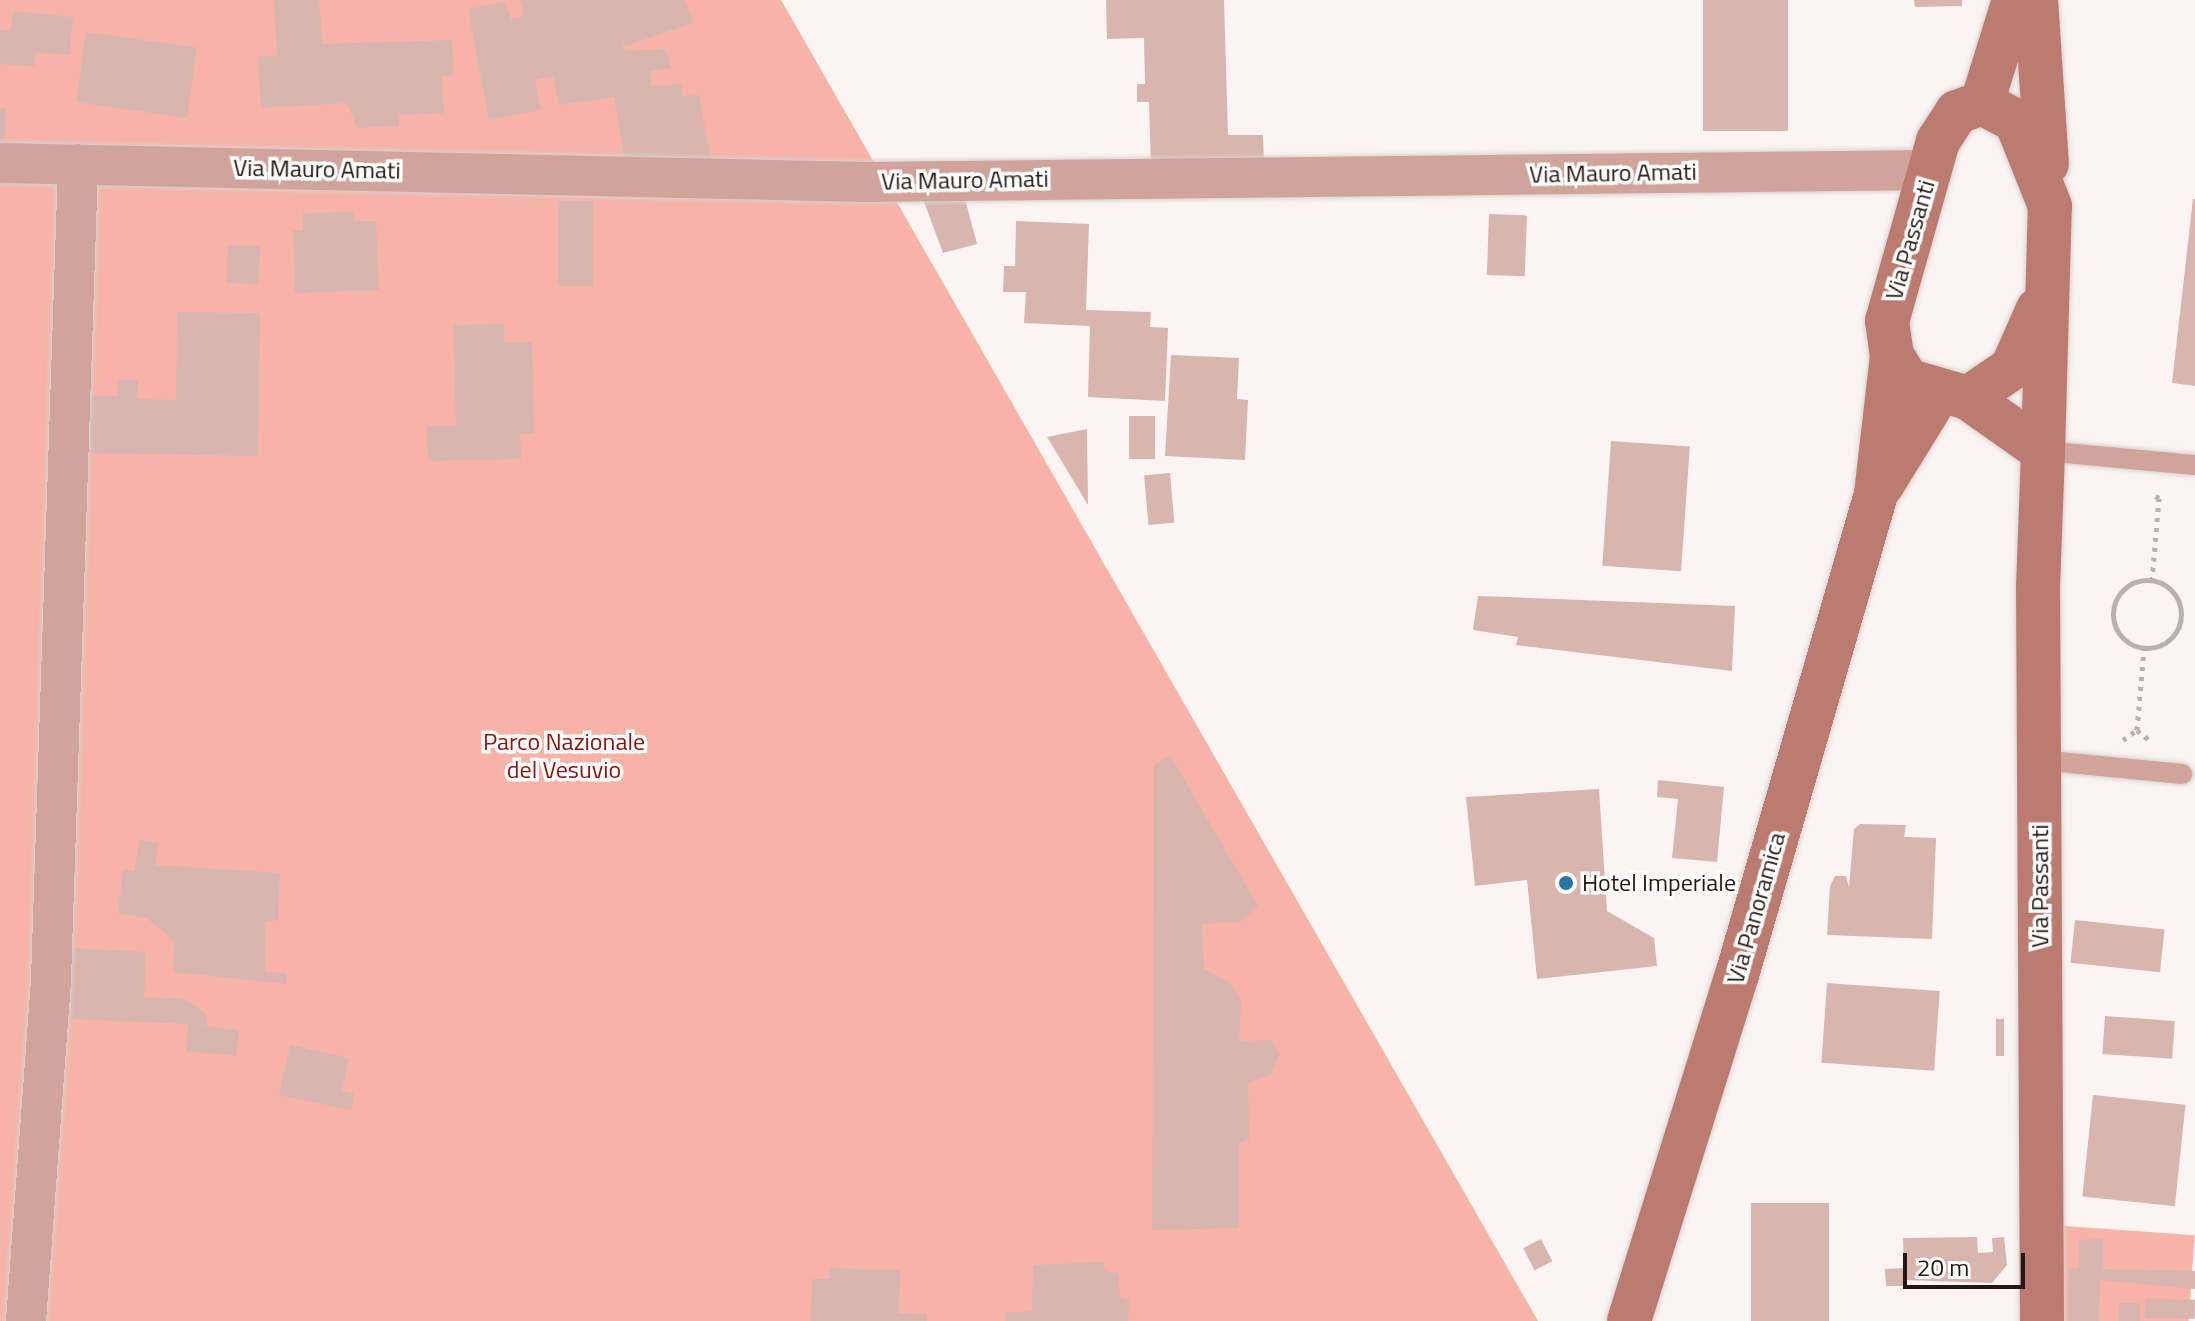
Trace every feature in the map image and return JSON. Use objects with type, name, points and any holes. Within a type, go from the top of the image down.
[{"type":"main road","points":[[1982,103],[2014,0]]},
{"type":"main road","name":"Via Passanti","points":[[2036,0],[2050,206],[2039,760],[2042,1321]]},
{"type":"main road","name":"Via Passanti","points":[[1892,355],[1887,321],[1938,141],[1957,112],[1982,103],[2016,121],[2050,206]]},
{"type":"main road","name":"Via Passanti","points":[[1953,396],[2012,368],[2048,284]]},
{"type":"main road","points":[[1892,355],[1907,380],[1953,396],[2043,451]]},
{"type":"main road","name":"Via Panoramica","points":[[1629,1321],[1876,494],[1892,355]]},
{"type":"main road","name":"Via Panoramica","points":[[1876,494],[1953,396]]},
{"type":"street","name":"Via Mauro Amati","points":[[0,163],[866,182],[1930,170]]},
{"type":"street","points":[[26,1321],[51,979],[78,164]]},
{"type":"lane","points":[[2043,451],[2195,465]]},
{"type":"lane","points":[[2039,760],[2182,774]]},
{"type":"path","points":[[2146,484],[2159,498],[2152,581]]},
{"type":"path","points":[[2152,581],[2172,589],[2182,621],[2161,646],[2144,649],[2127,642],[2115,627],[2113,608],[2122,591],[2152,581]]},
{"type":"path","points":[[2137,730],[2144,649]]},
{"type":"green space","name":"Parco Nazionale del Vesuvio","points":[[0,0],[781,0],[1538,1321],[0,1321]]},
{"type":"green space","points":[[2064,1226],[2195,1235],[2189,1321],[2057,1321]]},
{"type":"building","points":[[274,0],[319,0],[323,44],[452,40],[453,75],[442,76],[444,113],[399,115],[399,126],[357,128],[347,103],[261,108],[258,57],[277,55]]},
{"type":"building","points":[[520,0],[685,0],[693,23],[625,46],[621,36],[624,51],[666,49],[671,68],[650,71],[652,87],[681,83],[683,96],[699,95],[712,165],[625,163],[614,97],[559,105],[553,76],[535,80],[541,110],[489,120],[468,9],[505,2],[511,19],[524,16]]},
{"type":"building","points":[[1106,0],[1224,0],[1228,135],[1263,135],[1264,164],[1151,168],[1149,102],[1137,102],[1137,84],[1145,84],[1144,38],[1107,39]]},
{"type":"building","points":[[1703,0],[1788,0],[1788,131],[1703,131]]},
{"type":"building","points":[[1914,0],[1962,0],[1962,6],[1915,7]]},
{"type":"building","points":[[13,11],[73,17],[69,55],[36,52],[34,66],[0,64],[0,30],[11,31]]},
{"type":"building","points":[[86,32],[197,48],[187,118],[76,102]]},
{"type":"building","points":[[0,108],[6,108],[4,146],[0,146]]},
{"type":"building","points":[[923,199],[965,199],[977,244],[943,253]]},
{"type":"building","points":[[2195,199],[2195,386],[2172,383]]},
{"type":"building","points":[[558,201],[593,201],[593,286],[558,286]]},
{"type":"building","points":[[353,212],[354,221],[376,221],[379,290],[295,293],[293,230],[303,230],[303,213]]},
{"type":"building","points":[[1489,214],[1527,215],[1525,276],[1487,275]]},
{"type":"building","points":[[1016,221],[1089,224],[1086,310],[1151,312],[1150,327],[1168,328],[1165,401],[1088,397],[1090,326],[1024,323],[1026,292],[1003,292],[1004,266],[1015,266]]},
{"type":"building","points":[[228,245],[260,246],[259,284],[227,283]]},
{"type":"building","points":[[177,312],[260,313],[258,456],[89,453],[90,396],[117,396],[117,380],[138,380],[138,399],[176,400]]},
{"type":"building","points":[[504,324],[504,342],[532,342],[534,433],[520,434],[521,459],[428,461],[427,426],[456,426],[453,325]]},
{"type":"building","points":[[1171,355],[1239,358],[1237,399],[1248,400],[1245,460],[1165,456]]},
{"type":"building","points":[[1129,416],[1155,416],[1155,459],[1129,459]]},
{"type":"building","points":[[1087,429],[1088,505],[1047,437]]},
{"type":"building","points":[[1611,441],[1690,447],[1681,571],[1602,566]]},
{"type":"building","points":[[1170,473],[1174,523],[1148,525],[1144,475]]},
{"type":"building","points":[[1478,596],[1735,606],[1732,671],[1516,645],[1518,637],[1473,630]]},
{"type":"building","points":[[1170,755],[1258,906],[1240,922],[1202,924],[1204,969],[1229,982],[1241,1001],[1239,1041],[1272,1040],[1279,1054],[1272,1074],[1248,1083],[1249,1139],[1239,1143],[1239,1228],[1152,1230],[1154,765]]},
{"type":"building","points":[[1658,780],[1724,787],[1717,862],[1672,858],[1678,799],[1657,797]]},
{"type":"building","name":"Hotel Imperiale","points":[[1599,789],[1607,911],[1654,938],[1657,966],[1537,979],[1527,880],[1475,886],[1466,797]]},
{"type":"building","points":[[1860,824],[1906,825],[1904,837],[1936,838],[1932,939],[1827,935],[1830,886],[1835,876],[1846,876],[1849,887],[1854,829]]},
{"type":"building","points":[[140,840],[158,843],[155,865],[280,873],[278,920],[266,922],[265,972],[287,973],[286,984],[173,972],[174,941],[147,918],[118,913],[123,870],[134,871]]},
{"type":"building","points":[[2075,920],[2165,929],[2160,972],[2071,963]]},
{"type":"building","points":[[73,948],[146,952],[144,997],[185,999],[206,1014],[208,1025],[200,1026],[239,1030],[236,1056],[186,1051],[188,1024],[70,1019]]},
{"type":"building","points":[[1827,983],[1940,991],[1934,1071],[1821,1063]]},
{"type":"building","points":[[2105,1016],[2175,1021],[2172,1059],[2102,1054]]},
{"type":"building","points":[[1996,1019],[2004,1019],[2004,1056],[1996,1056]]},
{"type":"building","points":[[290,1045],[349,1058],[342,1091],[354,1094],[351,1110],[279,1095]]},
{"type":"building","points":[[2093,1095],[2185,1105],[2175,1206],[2082,1196]]},
{"type":"building","points":[[1751,1203],[1829,1203],[1829,1321],[1751,1321]]},
{"type":"building","points":[[1977,1237],[1978,1253],[1993,1252],[1992,1238],[2004,1237],[2007,1265],[1992,1283],[1904,1280],[1905,1286],[1886,1286],[1885,1269],[1904,1268],[1903,1238]]},
{"type":"building","points":[[1541,1239],[1552,1261],[1535,1270],[1523,1248]]},
{"type":"building","points":[[2103,1239],[2103,1269],[2195,1271],[2195,1289],[2100,1280],[2099,1321],[2068,1321],[2069,1269],[2079,1268],[2078,1240]]},
{"type":"building","points":[[1103,1262],[1105,1271],[1118,1273],[1120,1297],[1129,1300],[1128,1321],[1005,1321],[1005,1313],[1032,1311],[1033,1265]]},
{"type":"building","points":[[829,1268],[900,1270],[899,1313],[927,1314],[927,1321],[811,1321],[812,1279],[829,1279]]},
{"type":"building","points":[[2145,1299],[2195,1300],[2195,1319],[2145,1318]]},
{"type":"building","points":[[2119,1303],[2140,1303],[2140,1321],[2119,1321]]},
{"type":"place","name":"Hotel Imperiale","points":[[1566,883]]}]
